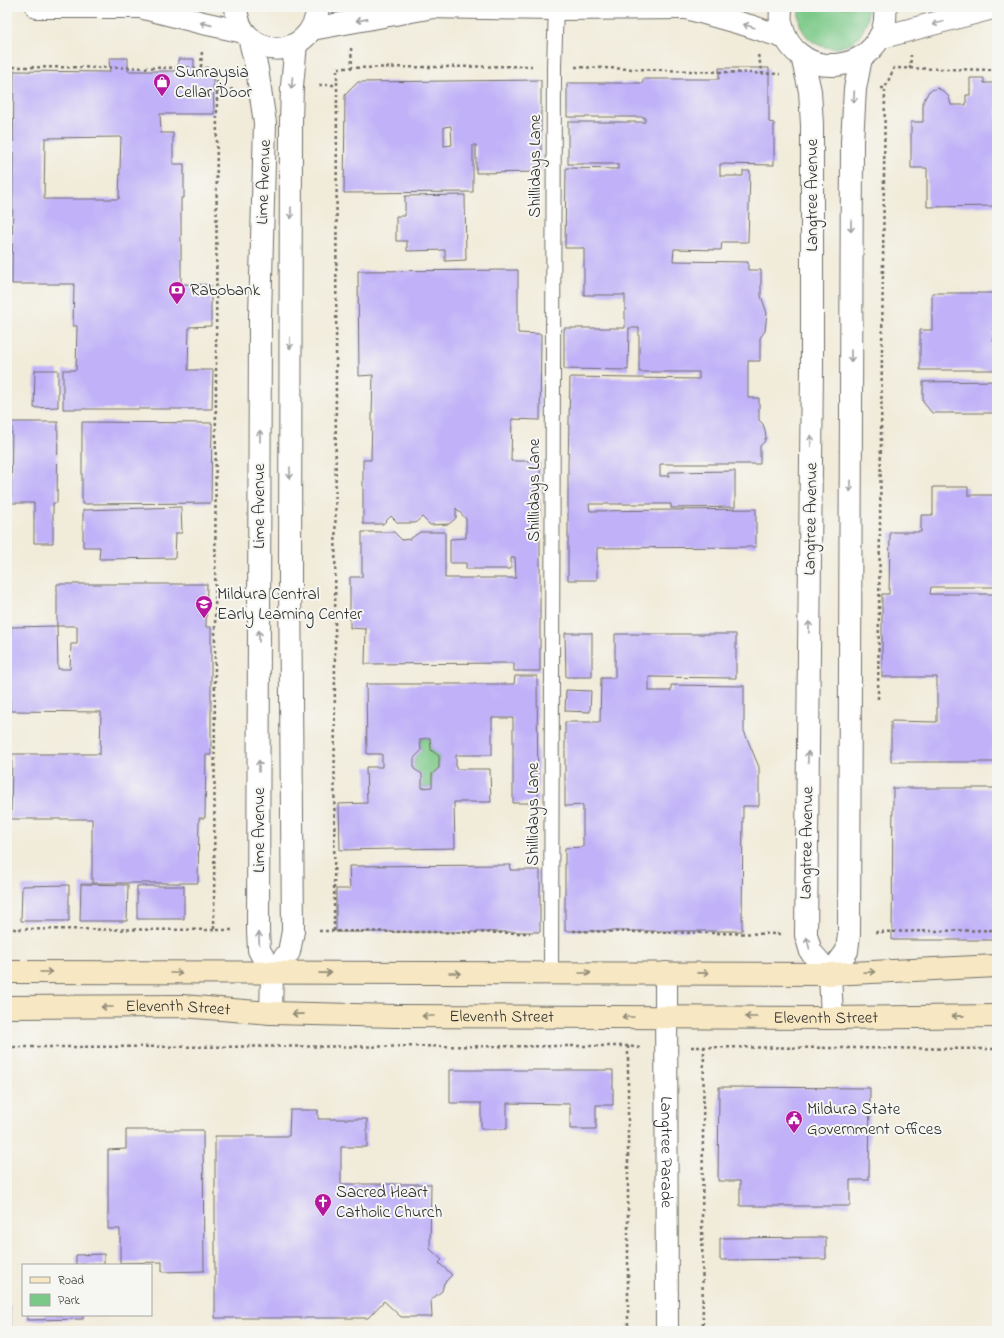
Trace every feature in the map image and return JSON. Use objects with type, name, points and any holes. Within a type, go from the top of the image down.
[{"type":"main road","name":"Eleventh Street","points":[[7,972],[830,974],[997,966]]},
{"type":"main road","name":"Eleventh Street","points":[[7,1007],[182,1006],[271,1014],[404,1016],[832,1018],[997,1016]]},
{"type":"street","points":[[37,7],[146,7],[246,35],[259,44],[271,48],[284,48],[296,44],[305,38],[312,29],[317,18],[318,7]]},
{"type":"street","name":"Lime Avenue","points":[[236,7],[238,21],[246,35],[260,86],[265,122],[260,317],[258,931],[259,950],[272,973],[289,952],[293,930],[290,580],[292,86],[296,44]]},
{"type":"street","points":[[312,29],[427,7],[691,8],[786,38]]},
{"type":"street","points":[[781,7],[780,22],[786,38],[793,48],[802,56],[815,63],[830,66],[846,64],[860,58],[871,49],[879,38],[885,24],[885,7]]},
{"type":"street","points":[[968,7],[993,10]]},
{"type":"street","points":[[879,38],[993,10]]},
{"type":"street","name":"Langtree Avenue","points":[[802,56],[810,91],[812,125],[812,384],[806,935],[811,952],[830,974]]},
{"type":"street","points":[[832,1018],[830,974],[847,951],[850,934],[852,150],[855,89],[860,58]]},
{"type":"street","points":[[271,1014],[272,973]]},
{"type":"street","name":"Langtree Parade","points":[[666,973],[666,1331]]},
{"type":"lane","name":"Shillidays Lane","points":[[551,973],[554,82],[556,8]]},
{"type":"path","points":[[7,67],[217,68],[214,929]]},
{"type":"path","points":[[334,931],[337,68]]},
{"type":"path","points":[[292,86],[337,85]]},
{"type":"path","points":[[217,90],[260,86]]},
{"type":"path","points":[[878,702],[885,88]]},
{"type":"path","points":[[7,929],[214,929],[258,931]]},
{"type":"path","points":[[293,930],[529,933],[550,930],[806,935]]},
{"type":"path","points":[[850,934],[875,932],[997,930]]},
{"type":"path","points":[[628,1046],[628,1331]]},
{"type":"path","points":[[7,1047],[628,1046],[667,1048],[997,1049]]},
{"type":"path","points":[[703,1331],[702,1220],[704,1047]]},
{"type":"green space","points":[[799,7],[867,7],[868,15],[859,37],[851,43],[843,47],[824,47],[815,43],[802,29],[799,21]]},
{"type":"green space","points":[[430,738],[431,750],[439,756],[439,768],[432,774],[432,787],[422,788],[422,774],[414,769],[414,758],[421,751],[420,739]]},
{"type":"building","points":[[109,58],[128,58],[128,71],[178,71],[178,59],[194,59],[194,70],[208,72],[213,78],[214,114],[160,114],[161,133],[173,133],[173,164],[184,164],[184,198],[181,198],[181,284],[211,285],[211,326],[189,327],[188,370],[213,370],[212,409],[63,409],[63,370],[76,370],[77,326],[73,326],[74,284],[12,284],[14,71],[110,72]],"holes":[[[121,137],[119,199],[44,199],[45,138]]]},
{"type":"building","points":[[719,68],[769,68],[769,122],[774,123],[774,165],[720,164],[720,176],[743,176],[743,171],[750,171],[748,242],[722,242],[721,250],[674,249],[673,261],[748,262],[748,270],[761,270],[761,296],[767,313],[765,331],[760,338],[760,361],[748,361],[748,398],[759,398],[759,420],[763,424],[766,437],[760,446],[760,464],[660,464],[660,476],[669,476],[669,472],[735,471],[735,507],[671,508],[671,504],[589,504],[590,511],[756,509],[756,547],[597,548],[597,580],[568,580],[570,377],[699,379],[699,372],[639,372],[639,328],[629,328],[628,370],[564,369],[564,328],[625,328],[625,295],[584,295],[584,248],[565,248],[566,168],[618,169],[618,164],[568,164],[568,122],[645,122],[645,117],[567,117],[567,83],[643,83],[643,79],[719,79]]},
{"type":"building","points":[[970,78],[984,78],[984,83],[997,83],[997,206],[927,207],[927,168],[911,168],[911,122],[923,122],[923,102],[929,91],[937,88],[949,97],[951,105],[966,105],[966,95],[970,95]]},
{"type":"building","points":[[541,80],[541,172],[476,173],[476,145],[473,145],[473,192],[344,193],[345,95],[358,82]],"holes":[[[451,126],[452,145],[444,146],[444,127]]]},
{"type":"building","points":[[465,195],[466,260],[445,261],[445,250],[407,251],[407,241],[396,241],[396,216],[405,216],[405,196]]},
{"type":"building","points":[[518,270],[518,333],[541,334],[540,420],[512,419],[511,461],[540,461],[540,671],[514,671],[514,663],[365,664],[366,629],[350,628],[350,577],[362,577],[362,532],[394,532],[402,540],[410,539],[420,532],[445,532],[445,578],[516,578],[515,557],[511,558],[511,569],[466,569],[466,563],[450,563],[450,539],[466,538],[466,519],[456,508],[456,518],[449,524],[430,525],[422,517],[415,523],[398,523],[391,516],[383,524],[363,524],[363,460],[371,460],[373,375],[359,376],[358,271]]},
{"type":"building","points":[[932,293],[997,293],[997,333],[993,333],[993,341],[997,341],[997,370],[920,370],[920,330],[932,330]]},
{"type":"building","points":[[35,370],[58,370],[58,407],[34,408]]},
{"type":"building","points":[[997,381],[997,413],[932,413],[923,402],[923,382]]},
{"type":"building","points":[[12,422],[58,422],[57,503],[53,503],[53,543],[34,543],[34,503],[11,503]]},
{"type":"building","points":[[82,422],[212,423],[211,503],[82,504]]},
{"type":"building","points":[[933,487],[968,487],[968,495],[997,495],[997,587],[931,587],[930,594],[997,594],[997,762],[891,762],[891,721],[937,722],[937,677],[882,677],[882,594],[889,594],[890,532],[921,532],[921,515],[933,515]]},
{"type":"building","points":[[181,507],[182,533],[176,533],[175,558],[99,559],[100,547],[83,547],[83,510]]},
{"type":"building","points":[[57,584],[207,584],[206,627],[211,627],[211,755],[206,755],[205,818],[199,818],[198,883],[92,883],[92,819],[11,819],[12,754],[100,754],[101,712],[10,711],[11,627],[57,626]],"holes":[[[57,626],[77,626],[77,644],[71,644],[70,669],[58,669]]]},
{"type":"building","points":[[565,633],[592,633],[592,677],[566,677]]},
{"type":"building","points":[[615,634],[736,634],[736,678],[649,677],[649,691],[671,691],[671,685],[744,686],[744,731],[759,767],[759,806],[743,806],[742,931],[565,931],[565,848],[583,847],[583,805],[565,806],[565,722],[600,722],[601,678],[615,678]]},
{"type":"building","points":[[515,676],[537,676],[538,803],[513,803],[513,718],[492,718],[492,755],[456,755],[456,769],[490,769],[491,802],[454,802],[455,848],[340,850],[339,804],[367,803],[366,767],[382,767],[382,754],[367,754],[366,684],[514,684]],"holes":[[[430,738],[431,750],[439,756],[439,768],[432,774],[432,787],[422,788],[422,774],[414,769],[414,758],[421,751],[420,739]]]},
{"type":"building","points":[[566,690],[591,691],[590,712],[565,711]]},
{"type":"building","points":[[893,788],[997,788],[997,940],[892,940]]},
{"type":"building","points":[[511,865],[510,870],[540,870],[540,932],[336,932],[336,889],[350,889],[349,866]]},
{"type":"building","points":[[81,884],[128,885],[127,921],[80,921]]},
{"type":"building","points":[[69,885],[69,921],[21,921],[22,886]]},
{"type":"building","points":[[137,886],[184,886],[184,919],[137,919]]},
{"type":"building","points":[[450,1070],[613,1070],[613,1105],[596,1105],[596,1129],[570,1129],[570,1104],[507,1103],[507,1129],[481,1129],[481,1103],[450,1103]]},
{"type":"building","name":"Mildura State Government Offices","points":[[719,1087],[870,1088],[869,1180],[850,1180],[850,1206],[740,1206],[740,1181],[718,1181]]},
{"type":"building","name":"Sacred Heart Catholic Church","points":[[290,1110],[318,1110],[318,1119],[367,1119],[367,1147],[341,1147],[341,1184],[431,1184],[430,1249],[442,1260],[439,1263],[452,1275],[444,1283],[442,1291],[431,1300],[432,1317],[401,1317],[384,1301],[368,1318],[215,1318],[215,1136],[289,1136]]},
{"type":"building","points":[[126,1130],[203,1130],[204,1271],[162,1272],[162,1262],[120,1263],[120,1229],[108,1229],[108,1150],[126,1149]]},
{"type":"building","points":[[826,1237],[826,1259],[720,1260],[720,1238]]},
{"type":"building","points":[[104,1254],[104,1264],[76,1264],[76,1255]]},
{"type":"building","points":[[7,1305],[10,1305],[10,1331],[7,1331]]},
{"type":"building","points":[[27,1316],[83,1316],[83,1319],[27,1320]]},
{"type":"place","name":"Sunraysia Cellar Door","points":[[162,97]]},
{"type":"place","name":"Rabobank","points":[[177,305]]},
{"type":"place","name":"Mildura Central Early Learning Center","points":[[204,619]]},
{"type":"place","name":"Mildura State Government Offices","points":[[794,1134]]},
{"type":"place","name":"Sacred Heart Catholic Church","points":[[323,1217]]}]
